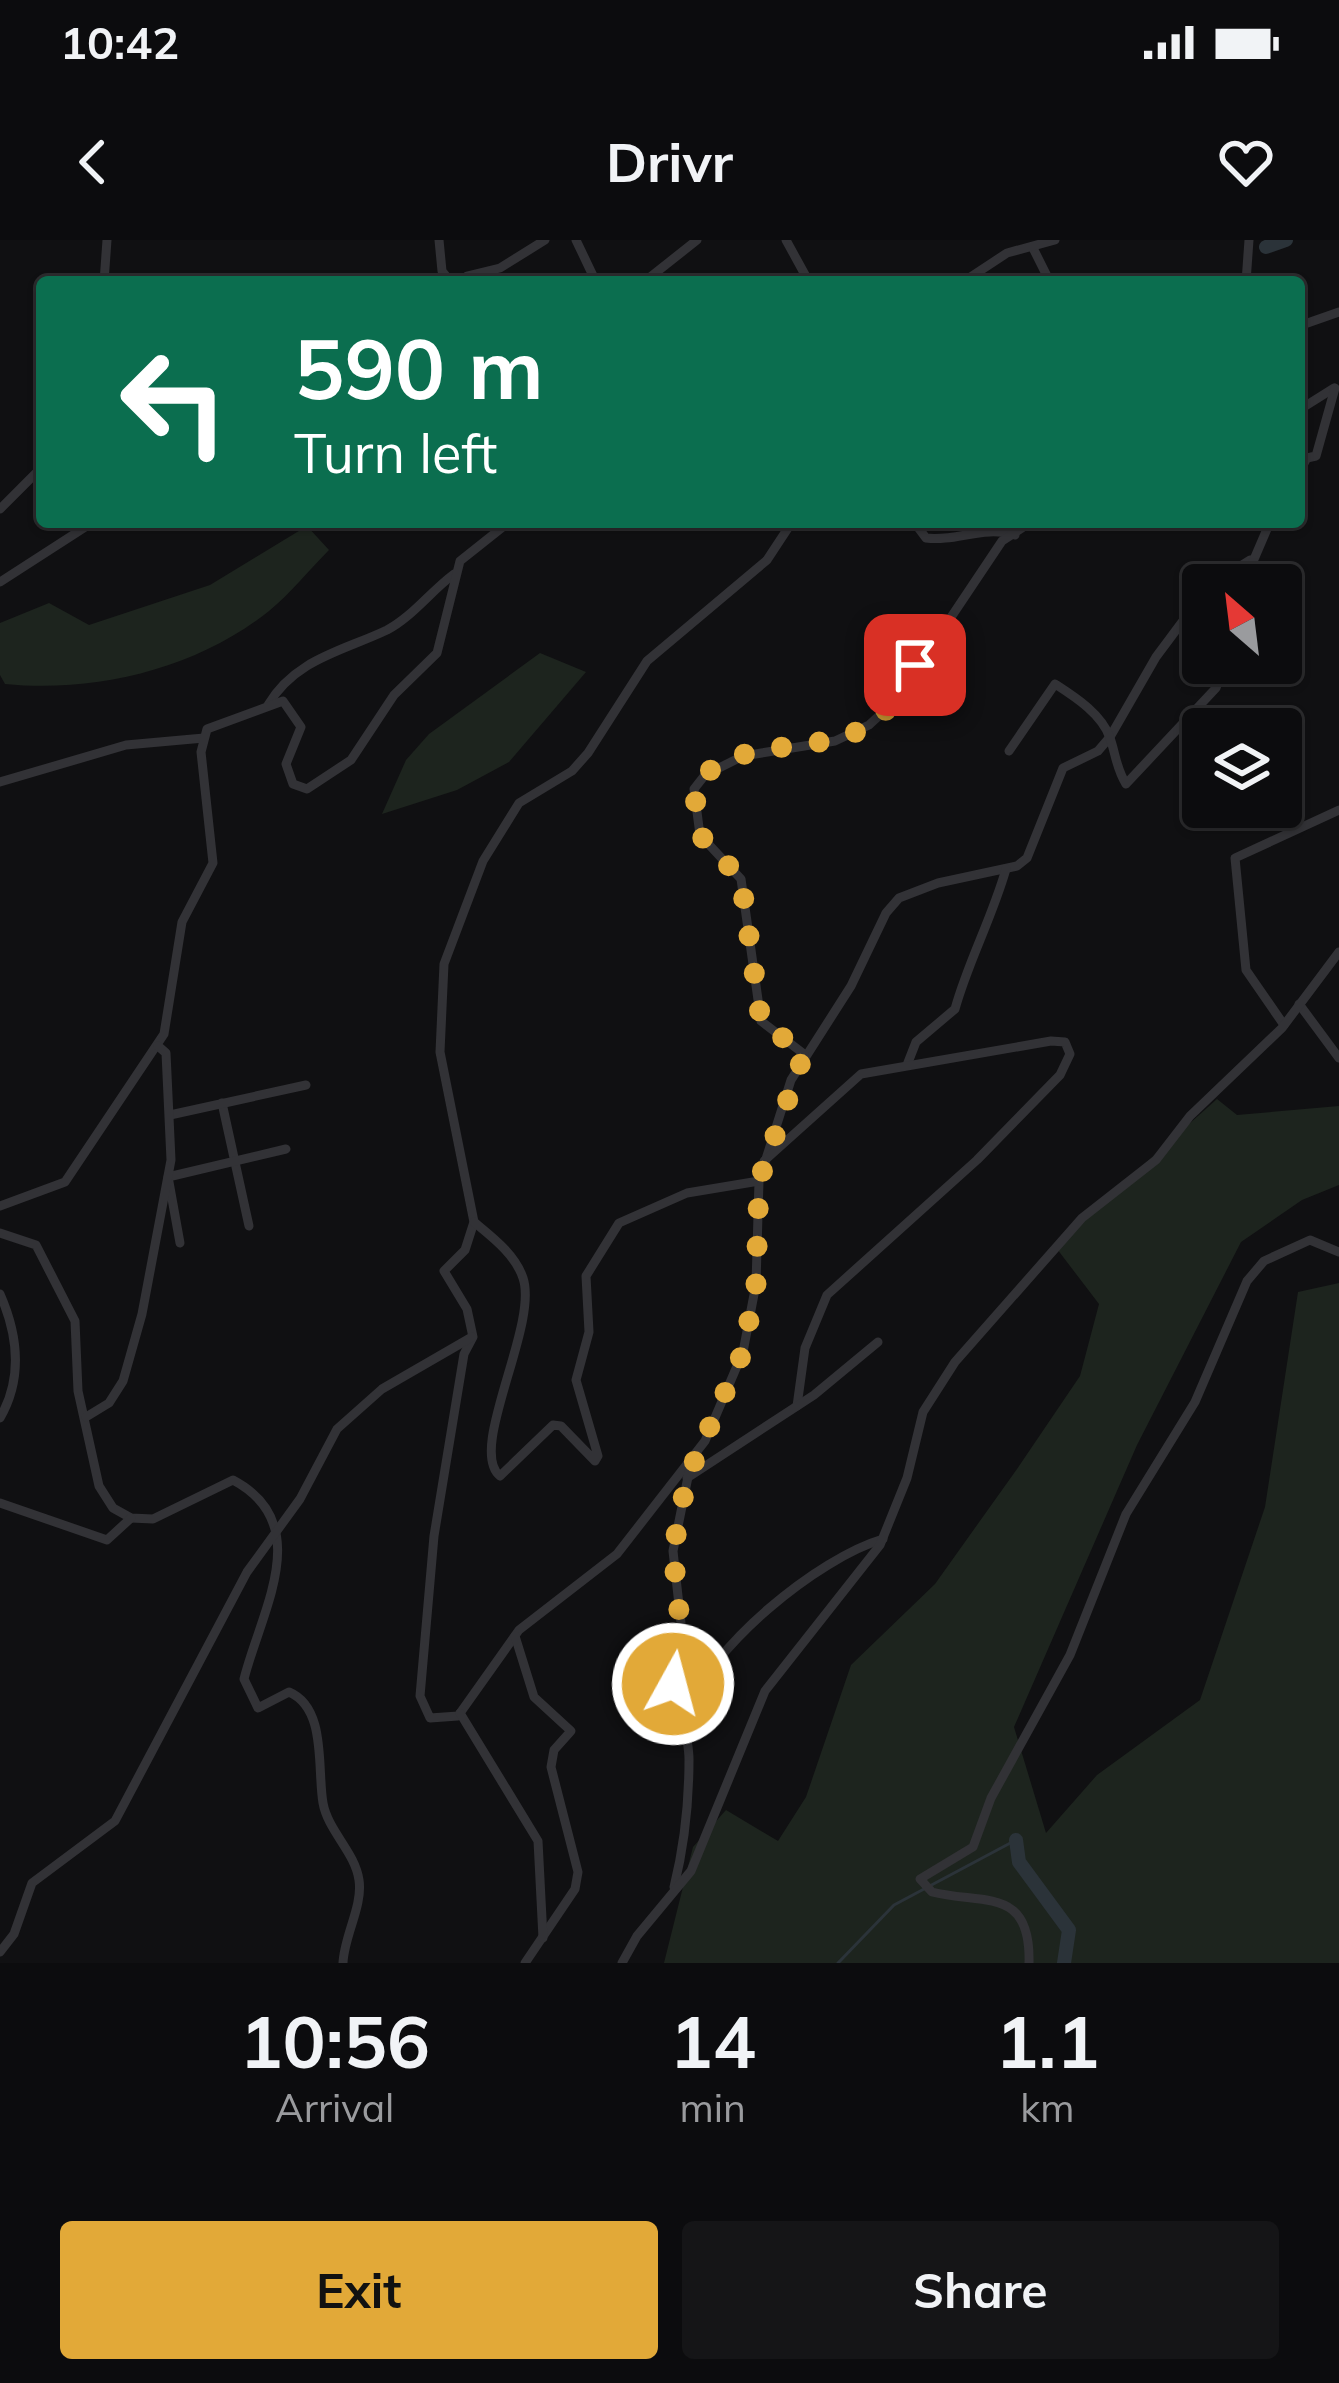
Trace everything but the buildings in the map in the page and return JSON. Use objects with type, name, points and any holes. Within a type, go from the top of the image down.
[{"type":"street","points":[[104,276],[107,240]]},
{"type":"street","points":[[440,240],[446,276]]},
{"type":"street","points":[[467,276],[500,268],[545,240]]},
{"type":"street","points":[[576,240],[593,276]]},
{"type":"street","points":[[652,276],[697,240]]},
{"type":"street","points":[[786,240],[806,276]]},
{"type":"street","points":[[971,276],[1012,246],[1033,248],[1054,240]]},
{"type":"street","points":[[1246,276],[1249,240]]},
{"type":"street","points":[[1033,248],[1047,276]]},
{"type":"street","points":[[1305,324],[1339,312]]},
{"type":"street","points":[[1305,406],[1337,387]]},
{"type":"street","points":[[1305,455],[1316,456],[1337,387]]},
{"type":"street","points":[[0,509],[36,472]]},
{"type":"street","points":[[0,582],[85,528]]},
{"type":"street","points":[[268,705],[278,689],[311,662],[387,630],[454,574],[469,550],[500,528]]},
{"type":"street","points":[[691,1462],[664,1488],[617,1554],[515,1636],[460,1713],[447,1720],[430,1718],[420,1696],[434,1536],[464,1354],[473,1336],[467,1309],[444,1270],[465,1250],[474,1222],[440,1052],[444,964],[467,894],[519,803],[572,771],[634,675],[767,560],[788,528]]},
{"type":"street","points":[[918,528],[926,538],[936,540],[977,531],[1015,535]]},
{"type":"street","points":[[804,1054],[761,1021],[741,879],[700,835],[694,789],[705,775],[743,756],[835,741],[869,725],[895,701],[1002,541],[1023,528]]},
{"type":"street","points":[[1249,564],[1267,528]]},
{"type":"street","points":[[1244,564],[1250,560]]},
{"type":"street","points":[[0,1206],[65,1182],[158,1046],[182,922],[213,863],[207,729],[284,701],[302,728],[286,764],[292,784],[307,789],[332,776],[351,760],[394,695],[437,653],[444,640],[454,574]]},
{"type":"street","points":[[673,1892],[688,1778],[687,1713],[673,1684],[682,1641],[673,1551],[691,1462],[743,1352],[756,1284],[759,1181],[804,1054],[851,986],[899,898],[938,883],[1006,869],[1027,858],[1063,768],[1098,751],[1110,737],[1182,622]]},
{"type":"street","points":[[1009,751],[1055,684],[1090,709],[1110,737],[1116,769],[1126,784],[1144,770],[1217,684]]},
{"type":"street","points":[[0,782],[126,745],[204,738]]},
{"type":"street","points":[[1284,1025],[1246,970],[1235,858],[1339,810]]},
{"type":"street","points":[[908,1065],[916,1042],[956,1009],[959,986],[990,926],[1006,869]]},
{"type":"street","points":[[622,1963],[709,1835],[730,1766],[765,1691],[861,1575],[883,1539],[923,1412],[955,1362],[1082,1218],[1156,1160],[1190,1116],[1284,1025],[1339,952]]},
{"type":"street","points":[[1300,1004],[1339,1058]]},
{"type":"street","points":[[764,1161],[861,1074],[1051,1041],[1065,1042],[1070,1054],[1060,1075],[977,1160],[827,1295],[805,1348],[797,1406]]},
{"type":"street","points":[[86,1418],[113,1399],[128,1371],[168,1177],[166,1053],[158,1046]]},
{"type":"street","points":[[170,1115],[306,1085]]},
{"type":"street","points":[[222,1103],[249,1226]]},
{"type":"street","points":[[168,1177],[286,1149]]},
{"type":"street","points":[[168,1177],[180,1244]]},
{"type":"street","points":[[474,1222],[515,1261],[526,1292],[520,1337],[493,1431],[490,1460],[500,1477],[553,1425],[561,1426],[595,1461],[598,1456],[576,1380],[589,1331],[584,1284],[619,1223],[687,1193],[759,1181]]},
{"type":"street","points":[[0,1233],[22,1236],[36,1245],[69,1306],[75,1321],[78,1391],[99,1486],[113,1508],[131,1517],[168,1513],[231,1480],[262,1500],[279,1532],[275,1584],[247,1669],[246,1690],[259,1708],[289,1692],[304,1698],[312,1714],[326,1815],[360,1888],[346,1932],[343,1963]]},
{"type":"street","points":[[1029,1963],[1026,1935],[1010,1906],[992,1898],[932,1892],[920,1879],[973,1847],[991,1798],[1070,1655],[1126,1514],[1195,1402],[1246,1281],[1264,1262],[1310,1240],[1339,1252]]},
{"type":"street","points":[[0,1294],[16,1358],[13,1389],[0,1418]]},
{"type":"street","points":[[0,1952],[14,1934],[32,1883],[116,1821],[247,1572],[279,1532],[338,1429],[382,1389],[473,1336]]},
{"type":"street","points":[[687,1478],[797,1406],[878,1342]]},
{"type":"street","points":[[0,1503],[107,1540],[131,1517]]},
{"type":"street","points":[[687,1713],[713,1666],[761,1616],[855,1551],[883,1539]]},
{"type":"street","points":[[515,1636],[534,1697],[571,1731],[554,1750],[551,1767],[574,1854],[575,1889],[525,1963]]},
{"type":"street","points":[[460,1713],[538,1841],[543,1938]]},
{"type":"shaded area","points":[[304,528],[329,550],[269,611],[210,648],[177,662],[74,685],[5,684],[0,675],[0,623],[49,603],[89,625],[210,585]]},
{"type":"shaded area","points":[[540,653],[586,672],[509,762],[457,790],[382,814],[406,760],[429,734]]},
{"type":"shaded area","points":[[1217,1099],[1237,1115],[1339,1106],[1339,1185],[1302,1200],[1241,1242],[1137,1445],[1014,1727],[1046,1833],[1097,1775],[1200,1700],[1265,1507],[1298,1292],[1339,1283],[1339,1963],[664,1963],[693,1847],[726,1810],[778,1841],[806,1797],[851,1665],[935,1584],[1080,1376],[1099,1304],[1054,1245]]},
{"type":"waterway","points":[[1266,247],[1286,240]]},
{"type":"waterway","points":[[838,1963],[894,1905],[1016,1840]]},
{"type":"waterway","points":[[1016,1840],[1019,1862],[1069,1930],[1064,1963]]},
{"type":"route","points":[[673,1684],[682,1641],[673,1551],[687,1478],[743,1352],[756,1284],[759,1181],[804,1054],[761,1021],[747,941],[744,888],[733,868],[706,847],[694,808],[694,789],[705,775],[743,756],[835,741],[869,725],[895,701],[915,665]]}]
